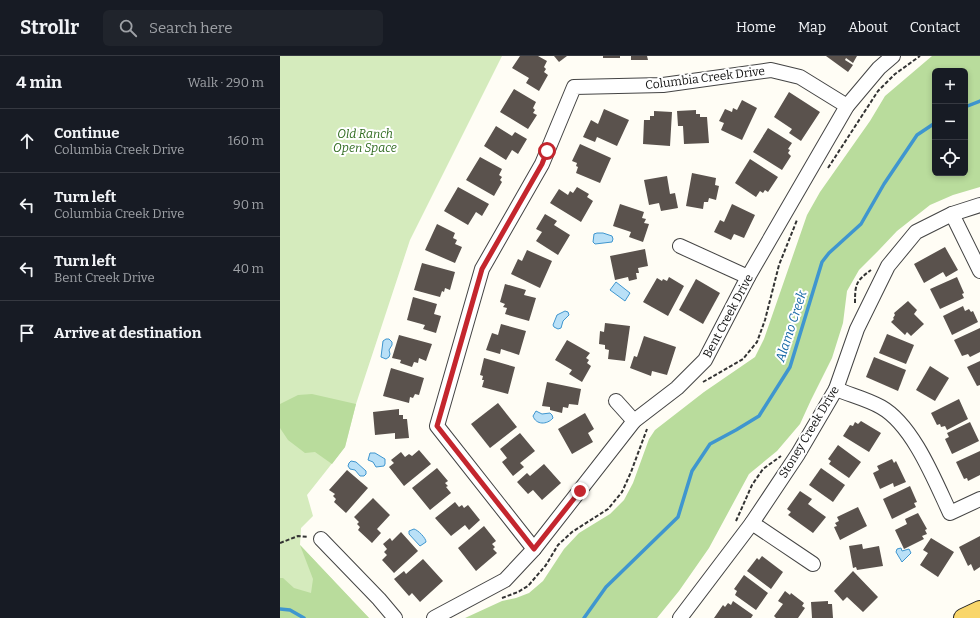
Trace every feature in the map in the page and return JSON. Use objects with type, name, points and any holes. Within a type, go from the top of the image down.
[{"type":"main road","points":[[963,618],[980,610]]},
{"type":"street","name":"Bent Creek Drive","points":[[434,618],[505,580],[534,549],[634,421],[677,388],[705,360],[748,277],[847,106],[879,68],[893,56]]},
{"type":"street","name":"Columbia Creek Drive","points":[[534,549],[437,426],[482,269],[542,164],[574,87],[662,85],[771,70],[800,77],[847,106]]},
{"type":"street","name":"Stoney Creek Drive","points":[[680,618],[752,523],[798,454],[836,389],[857,329],[888,266],[916,232],[952,214],[980,205]]},
{"type":"street","points":[[952,214],[980,271]]},
{"type":"street","points":[[680,246],[748,277]]},
{"type":"street","points":[[836,389],[882,407],[900,422],[920,452],[950,513],[980,499]]},
{"type":"street","points":[[616,401],[634,421]]},
{"type":"street","points":[[752,523],[813,564]]},
{"type":"street","points":[[321,539],[379,599],[395,618]]},
{"type":"path","points":[[855,304],[855,288],[860,278],[875,266]]},
{"type":"path","points":[[734,526],[744,502],[763,469],[783,454]]},
{"type":"path","points":[[280,543],[298,536],[321,539]]},
{"type":"green space","name":"Old Ranch Open Space","points":[[280,56],[502,56],[410,240],[356,404],[345,447],[307,495],[313,516],[301,528],[300,545],[369,618],[280,618]]},
{"type":"green space","points":[[932,56],[980,56],[980,187],[953,195],[930,205],[897,231],[859,270],[847,291],[843,323],[832,358],[800,424],[777,451],[749,474],[709,548],[679,591],[657,618],[465,618],[502,601],[529,593],[543,581],[564,549],[579,533],[610,514],[624,500],[633,483],[649,439],[655,430],[704,392],[755,357],[764,339],[807,215],[820,192],[870,121],[885,96]]},
{"type":"green space","points":[[312,394],[356,404],[345,447],[332,464],[315,452],[305,453],[288,440],[280,428],[280,404],[298,395]]},
{"type":"green space","points":[[300,545],[369,618],[280,618],[280,578],[283,578],[294,588],[311,593],[313,579]]},
{"type":"water","points":[[597,233],[612,236],[612,242],[595,244],[593,242],[594,234]]},
{"type":"water","points":[[616,282],[630,293],[625,301],[610,290]]},
{"type":"water","points":[[565,311],[568,312],[569,315],[563,321],[561,328],[558,329],[554,327],[553,325],[557,315]]},
{"type":"water","points":[[389,339],[392,342],[392,345],[389,350],[389,357],[386,359],[381,357],[383,341]]},
{"type":"water","points":[[536,411],[542,414],[550,413],[553,418],[545,423],[539,422],[534,419],[533,416]]},
{"type":"water","points":[[370,453],[375,453],[385,459],[384,466],[376,467],[373,462],[368,460]]},
{"type":"water","points":[[351,461],[356,462],[366,471],[364,476],[360,476],[355,470],[350,469],[348,466]]},
{"type":"water","points":[[414,529],[422,534],[426,540],[426,542],[420,546],[409,534],[409,531]]},
{"type":"water","points":[[901,548],[902,551],[909,549],[911,553],[902,562],[896,552],[897,549]]},
{"type":"building","points":[[520,56],[538,56],[547,61],[544,67],[546,69],[544,72],[548,75],[539,91],[526,83],[529,78],[512,68]]},
{"type":"building","points":[[554,56],[567,56],[559,62]]},
{"type":"building","points":[[603,56],[620,56],[620,58],[603,58]]},
{"type":"building","points":[[631,56],[647,56],[648,60],[631,60]]},
{"type":"building","points":[[826,56],[857,56],[853,63],[846,58],[845,60],[853,65],[848,72]]},
{"type":"building","points":[[514,89],[536,102],[533,108],[535,110],[533,113],[537,115],[528,129],[500,112]]},
{"type":"building","points":[[789,92],[820,112],[801,141],[789,133],[792,129],[774,117]]},
{"type":"building","points":[[742,100],[757,108],[742,140],[721,130],[724,123],[719,121],[725,109],[732,112],[733,108],[737,110]]},
{"type":"building","points":[[604,109],[629,120],[617,146],[597,137],[595,142],[583,137],[591,120],[598,124]]},
{"type":"building","points":[[696,110],[696,114],[700,114],[700,117],[707,117],[709,143],[684,144],[683,126],[678,126],[677,111]]},
{"type":"building","points":[[654,111],[672,112],[670,146],[643,144],[644,120],[650,120],[650,116],[654,116]]},
{"type":"building","points":[[496,126],[512,136],[515,132],[527,139],[518,154],[512,150],[506,160],[484,146]]},
{"type":"building","points":[[768,128],[792,143],[788,149],[790,150],[788,153],[791,156],[782,170],[753,152]]},
{"type":"building","points":[[580,144],[611,158],[600,183],[576,173],[578,167],[576,166],[577,163],[572,161]]},
{"type":"building","points":[[480,157],[502,169],[499,175],[502,177],[500,180],[502,182],[494,196],[466,180]]},
{"type":"building","points":[[750,159],[778,177],[768,192],[765,190],[763,193],[760,191],[756,197],[735,183]]},
{"type":"building","points":[[692,173],[716,178],[715,185],[719,186],[716,200],[709,198],[708,202],[704,202],[703,209],[686,206]]},
{"type":"building","points":[[667,176],[670,194],[675,193],[678,208],[661,211],[659,203],[649,205],[644,180]]},
{"type":"building","points":[[458,187],[489,204],[482,216],[476,212],[468,225],[444,211]]},
{"type":"building","points":[[577,187],[589,194],[587,197],[593,201],[581,222],[550,203],[559,189],[568,195],[570,191],[573,193]]},
{"type":"building","points":[[620,204],[644,212],[642,218],[646,219],[644,223],[649,224],[643,242],[629,237],[631,232],[613,226]]},
{"type":"building","points":[[732,204],[755,215],[744,238],[734,234],[731,240],[714,232],[720,220],[724,222]]},
{"type":"building","points":[[545,214],[557,221],[554,225],[570,235],[558,255],[536,241],[542,232],[536,229]]},
{"type":"building","points":[[437,224],[455,233],[453,238],[457,240],[455,244],[462,247],[455,263],[425,250]]},
{"type":"building","points":[[945,247],[958,270],[946,277],[943,272],[924,283],[914,264]]},
{"type":"building","points":[[645,249],[648,266],[638,268],[639,273],[636,273],[637,279],[629,281],[628,277],[615,280],[610,256]]},
{"type":"building","points":[[527,250],[552,261],[540,288],[511,274],[518,259],[522,261]]},
{"type":"building","points":[[422,263],[455,272],[450,290],[445,288],[440,297],[414,290]]},
{"type":"building","points":[[669,277],[684,286],[668,316],[643,302],[657,278],[662,281],[663,279],[667,281]]},
{"type":"building","points":[[957,277],[964,293],[962,294],[964,298],[940,309],[930,289]]},
{"type":"building","points":[[696,279],[720,293],[703,324],[679,310]]},
{"type":"building","points":[[505,284],[526,290],[524,295],[536,298],[529,321],[505,314],[507,308],[503,307],[505,304],[500,302]]},
{"type":"building","points":[[413,297],[437,304],[434,314],[441,316],[436,333],[423,329],[425,325],[407,320]]},
{"type":"building","points":[[908,301],[917,310],[914,314],[924,324],[911,336],[907,332],[905,335],[891,322],[894,319],[894,313]]},
{"type":"building","points":[[963,306],[965,311],[969,309],[971,312],[973,311],[978,322],[952,335],[943,316]]},
{"type":"building","points":[[605,323],[630,326],[625,361],[608,359],[609,350],[605,349],[605,345],[599,344],[600,331],[604,332]]},
{"type":"building","points":[[501,324],[526,331],[519,355],[501,349],[500,354],[486,350],[492,333],[498,335]]},
{"type":"building","points":[[980,328],[980,352],[970,357],[968,354],[962,356],[954,340]]},
{"type":"building","points":[[887,334],[914,345],[906,364],[879,353]]},
{"type":"building","points":[[399,335],[432,344],[426,361],[419,358],[418,363],[414,362],[412,367],[400,363],[401,360],[392,358]]},
{"type":"building","points":[[644,336],[676,347],[667,375],[652,371],[651,376],[630,368],[634,356],[637,357]]},
{"type":"building","points":[[567,340],[590,353],[586,358],[589,360],[587,363],[591,366],[582,382],[569,374],[572,370],[555,360]]},
{"type":"building","points":[[874,357],[906,370],[898,391],[866,377]]},
{"type":"building","points":[[484,358],[515,367],[508,394],[482,387],[484,380],[482,380],[483,376],[480,375]]},
{"type":"building","points":[[980,361],[980,385],[977,386],[967,367]]},
{"type":"building","points":[[930,366],[949,378],[935,401],[916,390]]},
{"type":"building","points":[[391,368],[424,378],[419,395],[415,394],[413,398],[410,397],[409,403],[383,396]]},
{"type":"building","points":[[547,382],[581,389],[578,405],[569,404],[568,408],[563,407],[562,413],[550,410],[550,407],[542,406]]},
{"type":"building","points":[[959,399],[968,419],[947,430],[945,426],[941,427],[940,424],[937,425],[931,413]]},
{"type":"building","points":[[498,403],[517,427],[490,448],[471,424]]},
{"type":"building","points":[[399,409],[399,415],[403,415],[403,419],[407,419],[409,438],[395,439],[395,433],[375,435],[373,412]]},
{"type":"building","points":[[585,413],[594,429],[588,433],[593,442],[572,454],[558,429]]},
{"type":"building","points":[[861,421],[881,433],[869,452],[843,436],[850,425],[853,426],[855,422],[858,424]]},
{"type":"building","points":[[970,422],[979,441],[952,454],[945,439],[949,437],[947,433]]},
{"type":"building","points":[[520,433],[535,451],[520,463],[524,467],[513,476],[502,462],[507,458],[500,449]]},
{"type":"building","points":[[838,445],[861,462],[849,478],[829,464],[831,461],[828,459]]},
{"type":"building","points":[[419,450],[431,464],[404,486],[389,467],[394,463],[391,460],[401,452],[405,457],[409,454],[412,456]]},
{"type":"building","points":[[980,451],[980,475],[968,481],[967,478],[964,479],[956,462]]},
{"type":"building","points":[[892,459],[894,463],[896,461],[906,482],[894,487],[893,483],[880,489],[873,473],[879,470],[877,466]]},
{"type":"building","points":[[544,464],[561,483],[542,500],[533,490],[528,494],[517,482],[527,473],[530,476]]},
{"type":"building","points":[[437,468],[448,481],[445,483],[448,486],[446,487],[451,493],[430,510],[412,488]]},
{"type":"building","points":[[821,468],[845,485],[833,502],[809,485]]},
{"type":"building","points":[[347,470],[368,488],[346,513],[334,502],[336,499],[333,496],[335,494],[329,490]]},
{"type":"building","points":[[910,486],[917,502],[914,503],[916,507],[892,519],[883,499]]},
{"type":"building","points":[[800,491],[812,499],[808,504],[826,517],[813,533],[788,515],[791,512],[787,509]]},
{"type":"building","points":[[373,498],[390,515],[377,529],[381,533],[372,543],[358,530],[360,527],[357,524],[359,522],[354,517]]},
{"type":"building","points":[[455,502],[459,507],[462,505],[464,508],[468,505],[480,520],[469,530],[465,525],[451,536],[435,518]]},
{"type":"building","points":[[858,507],[867,526],[840,540],[834,527],[837,526],[835,523],[839,521],[837,517]]},
{"type":"building","points":[[918,513],[927,529],[925,530],[927,534],[922,536],[924,539],[904,549],[895,530],[907,524],[905,519]]},
{"type":"building","points":[[484,526],[496,541],[492,544],[495,547],[493,549],[497,553],[476,571],[458,548]]},
{"type":"building","points":[[401,532],[418,551],[394,573],[382,560],[387,555],[384,552],[387,549],[383,544],[390,538],[392,541]]},
{"type":"building","points":[[980,536],[980,567],[974,571],[971,564],[968,566],[959,547]]},
{"type":"building","points":[[931,538],[954,552],[938,577],[920,565],[928,553],[923,550]]},
{"type":"building","points":[[862,544],[863,549],[879,546],[883,566],[857,570],[856,567],[853,568],[849,546]]},
{"type":"building","points":[[762,556],[783,572],[771,589],[747,571],[757,558],[759,560]]},
{"type":"building","points":[[423,559],[443,581],[420,602],[412,593],[409,596],[394,579],[404,571],[406,574]]},
{"type":"building","points":[[853,571],[878,597],[863,612],[847,597],[843,601],[834,591]]},
{"type":"building","points":[[744,575],[768,593],[756,610],[735,595],[737,591],[734,589]]},
{"type":"building","points":[[785,591],[790,595],[791,593],[804,603],[802,606],[805,608],[798,618],[776,618],[774,616],[783,604],[778,601]]},
{"type":"building","points":[[733,601],[753,615],[751,618],[714,618],[723,605],[725,607],[728,603],[731,605]]},
{"type":"building","points":[[828,601],[828,604],[832,604],[833,618],[812,618],[811,602]]},
{"type":"waterway","name":"Alamo Creek","points":[[968,106],[980,101]]},
{"type":"waterway","name":"Alamo Creek","points":[[584,618],[606,587],[678,517],[692,471],[710,444],[759,416],[790,367],[822,262],[829,253],[861,224],[884,184],[917,135],[932,125]]},
{"type":"waterway","name":"Alamo Creek","points":[[280,609],[290,610],[304,618]]},
{"type":"route","points":[[547,151],[542,164],[482,269],[437,426],[534,549],[580,491]]}]
